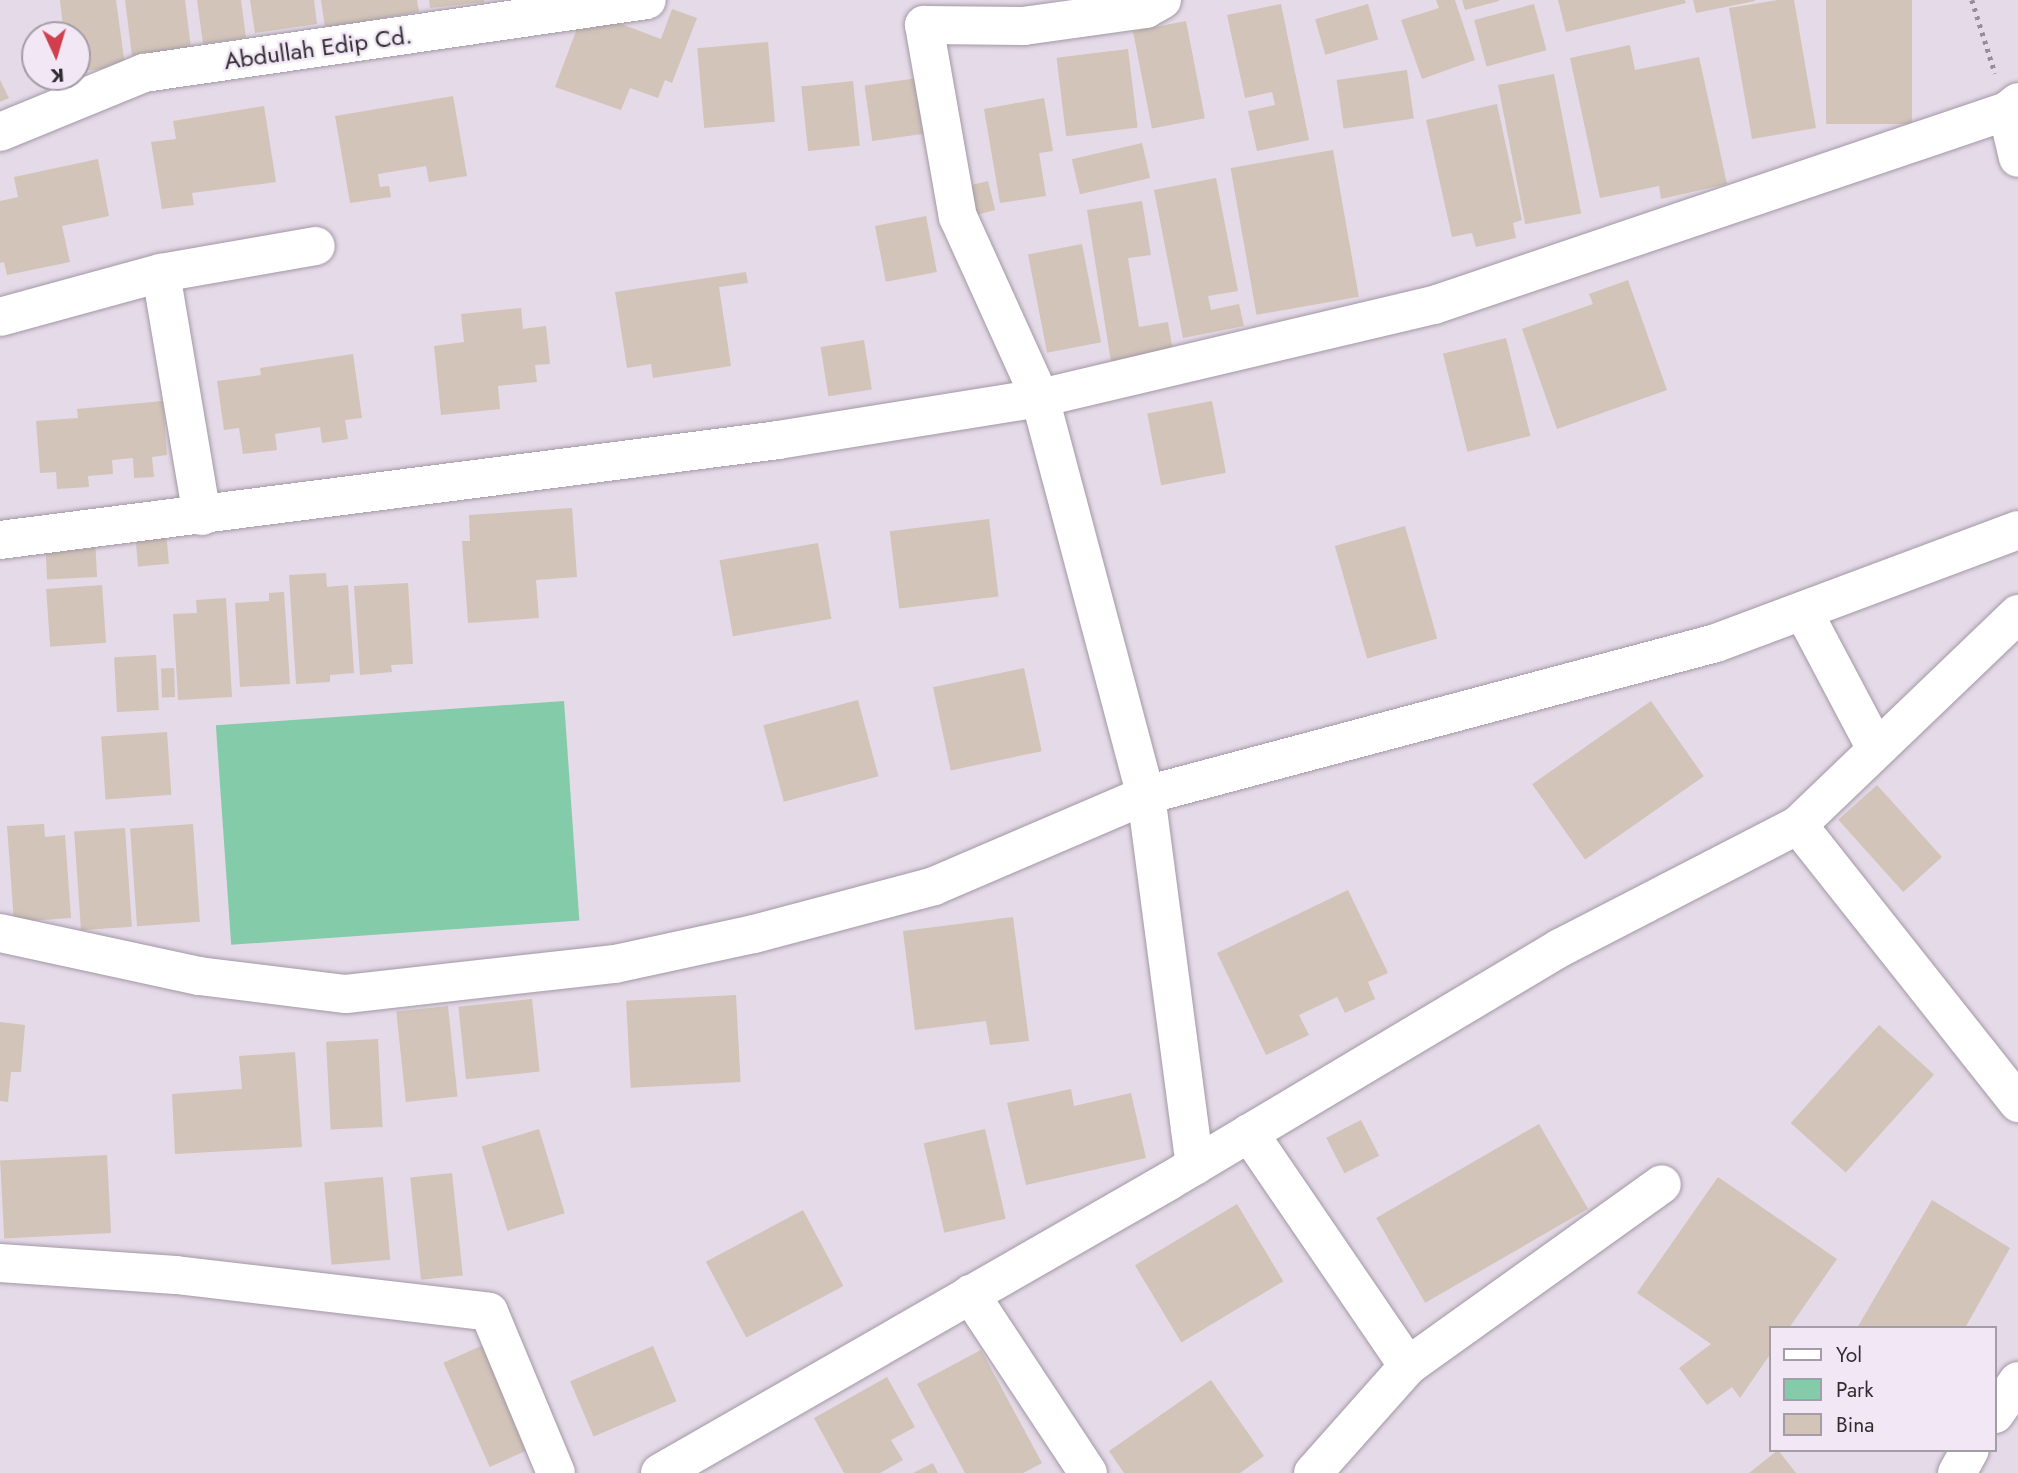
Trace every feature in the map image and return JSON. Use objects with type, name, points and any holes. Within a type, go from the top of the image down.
[{"type":"street","name":"Abdullah Edip Cd.","points":[[0,132],[144,73],[647,0]]},
{"type":"street","points":[[1162,0],[1146,9],[1024,26],[924,13],[958,217],[1040,398],[1146,794],[1195,1166]]},
{"type":"street","points":[[0,540],[778,440],[1040,398],[1434,304],[2012,107],[2018,158]]},
{"type":"street","points":[[0,317],[162,273],[317,246]]},
{"type":"street","points":[[162,273],[202,516]]},
{"type":"street","points":[[0,933],[199,976],[346,995],[615,964],[754,934],[934,886],[1146,794],[1716,643],[2018,530]]},
{"type":"street","points":[[1804,611],[1876,749]]},
{"type":"street","points":[[660,1473],[1195,1166],[1560,948],[1798,825],[2018,614]]},
{"type":"street","points":[[1798,825],[2018,1102]]},
{"type":"street","points":[[1250,1133],[1408,1366]]},
{"type":"street","points":[[1313,1473],[1408,1366],[1662,1184]]},
{"type":"street","points":[[0,1263],[176,1275],[489,1312],[556,1473]]},
{"type":"street","points":[[970,1294],[1088,1473]]},
{"type":"street","points":[[1997,1411],[2018,1381]]},
{"type":"street","points":[[1957,1473],[1969,1452]]},
{"type":"path","points":[[1972,0],[2012,107]]},
{"type":"green space","points":[[564,701],[579,920],[231,945],[216,725]]},
{"type":"building","points":[[60,0],[116,0],[125,66],[91,70],[91,21],[62,21]]},
{"type":"building","points":[[125,0],[185,0],[191,48],[132,56]]},
{"type":"building","points":[[197,0],[241,0],[246,38],[203,44]]},
{"type":"building","points":[[250,0],[314,0],[317,24],[255,33]]},
{"type":"building","points":[[321,0],[417,0],[419,12],[325,28]]},
{"type":"building","points":[[429,0],[484,0],[484,2],[430,8]]},
{"type":"building","points":[[1436,0],[1455,0],[1475,60],[1422,79],[1401,20],[1439,8]]},
{"type":"building","points":[[1462,0],[1499,0],[1499,1],[1465,10]]},
{"type":"building","points":[[1558,0],[1685,0],[1686,3],[1566,32]]},
{"type":"building","points":[[1693,0],[1755,0],[1755,1],[1696,13]]},
{"type":"building","points":[[1794,0],[1816,128],[1752,139],[1729,8]]},
{"type":"building","points":[[1826,0],[1912,0],[1912,124],[1826,124]]},
{"type":"building","points":[[1281,4],[1309,140],[1257,151],[1248,111],[1275,105],[1272,92],[1245,98],[1227,15]]},
{"type":"building","points":[[1368,4],[1378,40],[1325,55],[1315,19]]},
{"type":"building","points":[[1534,4],[1546,50],[1487,66],[1474,20]]},
{"type":"building","points":[[672,9],[697,18],[672,83],[665,80],[658,98],[630,88],[621,110],[555,87],[584,10],[661,39]]},
{"type":"building","points":[[1186,21],[1205,118],[1152,128],[1133,31]]},
{"type":"building","points":[[768,42],[775,122],[704,128],[697,48]]},
{"type":"building","points":[[1630,45],[1635,70],[1699,57],[1727,184],[1661,199],[1659,186],[1600,198],[1570,58]]},
{"type":"building","points":[[1128,49],[1138,127],[1066,136],[1057,58]]},
{"type":"building","points":[[1407,70],[1414,119],[1344,128],[1337,80]]},
{"type":"building","points":[[1554,74],[1581,213],[1525,224],[1498,85]]},
{"type":"building","points":[[918,78],[926,133],[872,141],[865,86]]},
{"type":"building","points":[[0,80],[9,98],[0,102]]},
{"type":"building","points":[[853,81],[860,146],[808,151],[801,86]]},
{"type":"building","points":[[453,96],[467,176],[429,182],[426,166],[378,174],[380,187],[389,186],[391,197],[350,203],[335,116]]},
{"type":"building","points":[[1044,98],[1053,151],[1039,153],[1046,196],[1000,203],[984,109]]},
{"type":"building","points":[[1497,104],[1522,220],[1513,223],[1516,238],[1476,247],[1472,233],[1452,237],[1426,120]]},
{"type":"building","points":[[264,106],[276,182],[192,193],[194,205],[162,209],[151,142],[176,139],[173,121]]},
{"type":"building","points":[[1142,143],[1150,178],[1080,194],[1072,159]]},
{"type":"building","points":[[1333,150],[1359,297],[1256,315],[1231,168]]},
{"type":"building","points":[[98,159],[109,216],[62,226],[70,262],[7,275],[4,262],[0,263],[0,201],[18,197],[14,177]]},
{"type":"building","points":[[1216,178],[1238,291],[1208,296],[1211,310],[1239,304],[1244,326],[1183,338],[1154,190]]},
{"type":"building","points":[[988,181],[995,210],[975,215],[968,186]]},
{"type":"building","points":[[1142,201],[1151,255],[1128,258],[1139,327],[1168,322],[1173,352],[1111,362],[1087,210]]},
{"type":"building","points":[[926,216],[937,272],[886,282],[875,226]]},
{"type":"building","points":[[1082,244],[1101,342],[1047,353],[1028,254]]},
{"type":"building","points":[[746,272],[748,283],[719,287],[731,366],[653,378],[651,364],[627,368],[615,292]]},
{"type":"building","points":[[1628,280],[1667,390],[1557,429],[1522,329],[1593,304],[1589,294]]},
{"type":"building","points":[[521,308],[523,329],[546,326],[550,364],[535,365],[537,382],[498,386],[500,409],[441,415],[434,346],[464,342],[461,314]]},
{"type":"building","points":[[1506,338],[1530,436],[1467,452],[1443,354]]},
{"type":"building","points":[[864,340],[872,389],[828,396],[821,347]]},
{"type":"building","points":[[353,354],[362,418],[345,420],[348,439],[322,443],[320,427],[275,434],[277,450],[243,454],[239,428],[224,430],[217,381],[261,375],[260,368]]},
{"type":"building","points":[[163,401],[167,455],[152,457],[154,477],[134,478],[133,458],[112,460],[113,474],[88,476],[89,487],[57,489],[56,472],[40,473],[36,421],[78,418],[77,409]]},
{"type":"building","points":[[1212,401],[1226,473],[1161,485],[1147,414]]},
{"type":"building","points":[[572,508],[577,577],[536,580],[539,618],[468,623],[462,541],[470,541],[469,515]]},
{"type":"building","points":[[989,519],[999,596],[899,609],[890,531]]},
{"type":"building","points":[[1405,526],[1437,638],[1367,659],[1335,546]]},
{"type":"building","points":[[166,531],[169,564],[138,567],[135,534]]},
{"type":"building","points":[[95,538],[97,577],[47,580],[45,541]]},
{"type":"building","points":[[818,543],[831,619],[733,636],[720,560]]},
{"type":"building","points":[[326,573],[327,587],[348,585],[354,673],[330,675],[330,682],[296,684],[289,575]]},
{"type":"building","points":[[408,583],[413,664],[391,665],[392,672],[360,675],[354,586]]},
{"type":"building","points":[[102,585],[106,643],[50,647],[46,589]]},
{"type":"building","points":[[284,592],[290,684],[240,687],[235,603],[269,601],[269,593]]},
{"type":"building","points":[[226,598],[232,697],[178,700],[173,614],[197,613],[196,600]]},
{"type":"building","points":[[156,655],[159,710],[117,712],[114,657]]},
{"type":"building","points":[[161,668],[174,668],[175,697],[162,697]]},
{"type":"building","points":[[1024,668],[1042,751],[951,770],[933,687]]},
{"type":"building","points":[[858,700],[878,776],[784,802],[763,725]]},
{"type":"building","points":[[1651,701],[1704,776],[1585,860],[1532,784]]},
{"type":"building","points":[[167,732],[171,795],[106,799],[101,737]]},
{"type":"building","points":[[1877,785],[1942,857],[1903,892],[1838,820]]},
{"type":"building","points":[[44,824],[45,837],[65,835],[71,918],[14,922],[7,826]]},
{"type":"building","points":[[193,824],[200,922],[137,926],[130,828]]},
{"type":"building","points":[[125,828],[132,927],[81,930],[74,832]]},
{"type":"building","points":[[1348,890],[1388,973],[1368,982],[1375,999],[1345,1013],[1337,997],[1299,1015],[1309,1035],[1266,1055],[1217,953]]},
{"type":"building","points":[[1013,917],[1029,1041],[990,1045],[986,1021],[915,1030],[903,931]]},
{"type":"building","points":[[736,995],[741,1082],[631,1088],[626,1001]]},
{"type":"building","points":[[532,999],[540,1072],[466,1079],[458,1007]]},
{"type":"building","points":[[448,1006],[458,1097],[406,1102],[396,1011]]},
{"type":"building","points":[[0,1022],[25,1025],[21,1072],[11,1072],[8,1102],[0,1101]]},
{"type":"building","points":[[1879,1025],[1934,1075],[1846,1173],[1791,1123]]},
{"type":"building","points":[[378,1039],[383,1127],[331,1130],[326,1042]]},
{"type":"building","points":[[295,1052],[302,1147],[175,1154],[172,1094],[242,1089],[239,1056]]},
{"type":"building","points":[[1071,1089],[1074,1106],[1131,1093],[1146,1158],[1026,1185],[1007,1103]]},
{"type":"building","points":[[1361,1120],[1379,1156],[1344,1173],[1326,1138]]},
{"type":"building","points":[[1539,1124],[1588,1209],[1425,1303],[1376,1218]]},
{"type":"building","points":[[539,1129],[565,1213],[507,1231],[482,1147]]},
{"type":"building","points":[[985,1129],[1006,1219],[944,1233],[924,1143]]},
{"type":"building","points":[[107,1155],[111,1233],[4,1238],[0,1161]]},
{"type":"building","points":[[452,1173],[463,1275],[421,1280],[410,1177]]},
{"type":"building","points":[[383,1177],[390,1260],[331,1265],[324,1182]]},
{"type":"building","points":[[1718,1177],[1837,1259],[1790,1326],[1770,1326],[1770,1354],[1740,1398],[1732,1387],[1707,1405],[1679,1368],[1711,1344],[1637,1293]]},
{"type":"building","points":[[1932,1200],[2010,1248],[1966,1326],[1858,1326]]},
{"type":"building","points":[[1237,1204],[1283,1281],[1181,1342],[1135,1265]]},
{"type":"building","points":[[803,1210],[843,1286],[746,1338],[706,1262]]},
{"type":"building","points":[[490,1342],[536,1446],[490,1467],[443,1363]]},
{"type":"building","points":[[653,1346],[676,1401],[594,1436],[570,1381]]},
{"type":"building","points":[[981,1350],[1042,1463],[1023,1473],[965,1473],[917,1384]]},
{"type":"building","points":[[887,1377],[915,1427],[891,1440],[903,1460],[880,1473],[844,1473],[814,1418]]},
{"type":"building","points":[[1211,1380],[1264,1456],[1240,1473],[1124,1473],[1109,1451]]},
{"type":"building","points":[[1775,1452],[1780,1452],[1796,1473],[1749,1473]]},
{"type":"building","points":[[933,1463],[938,1473],[913,1473]]}]
